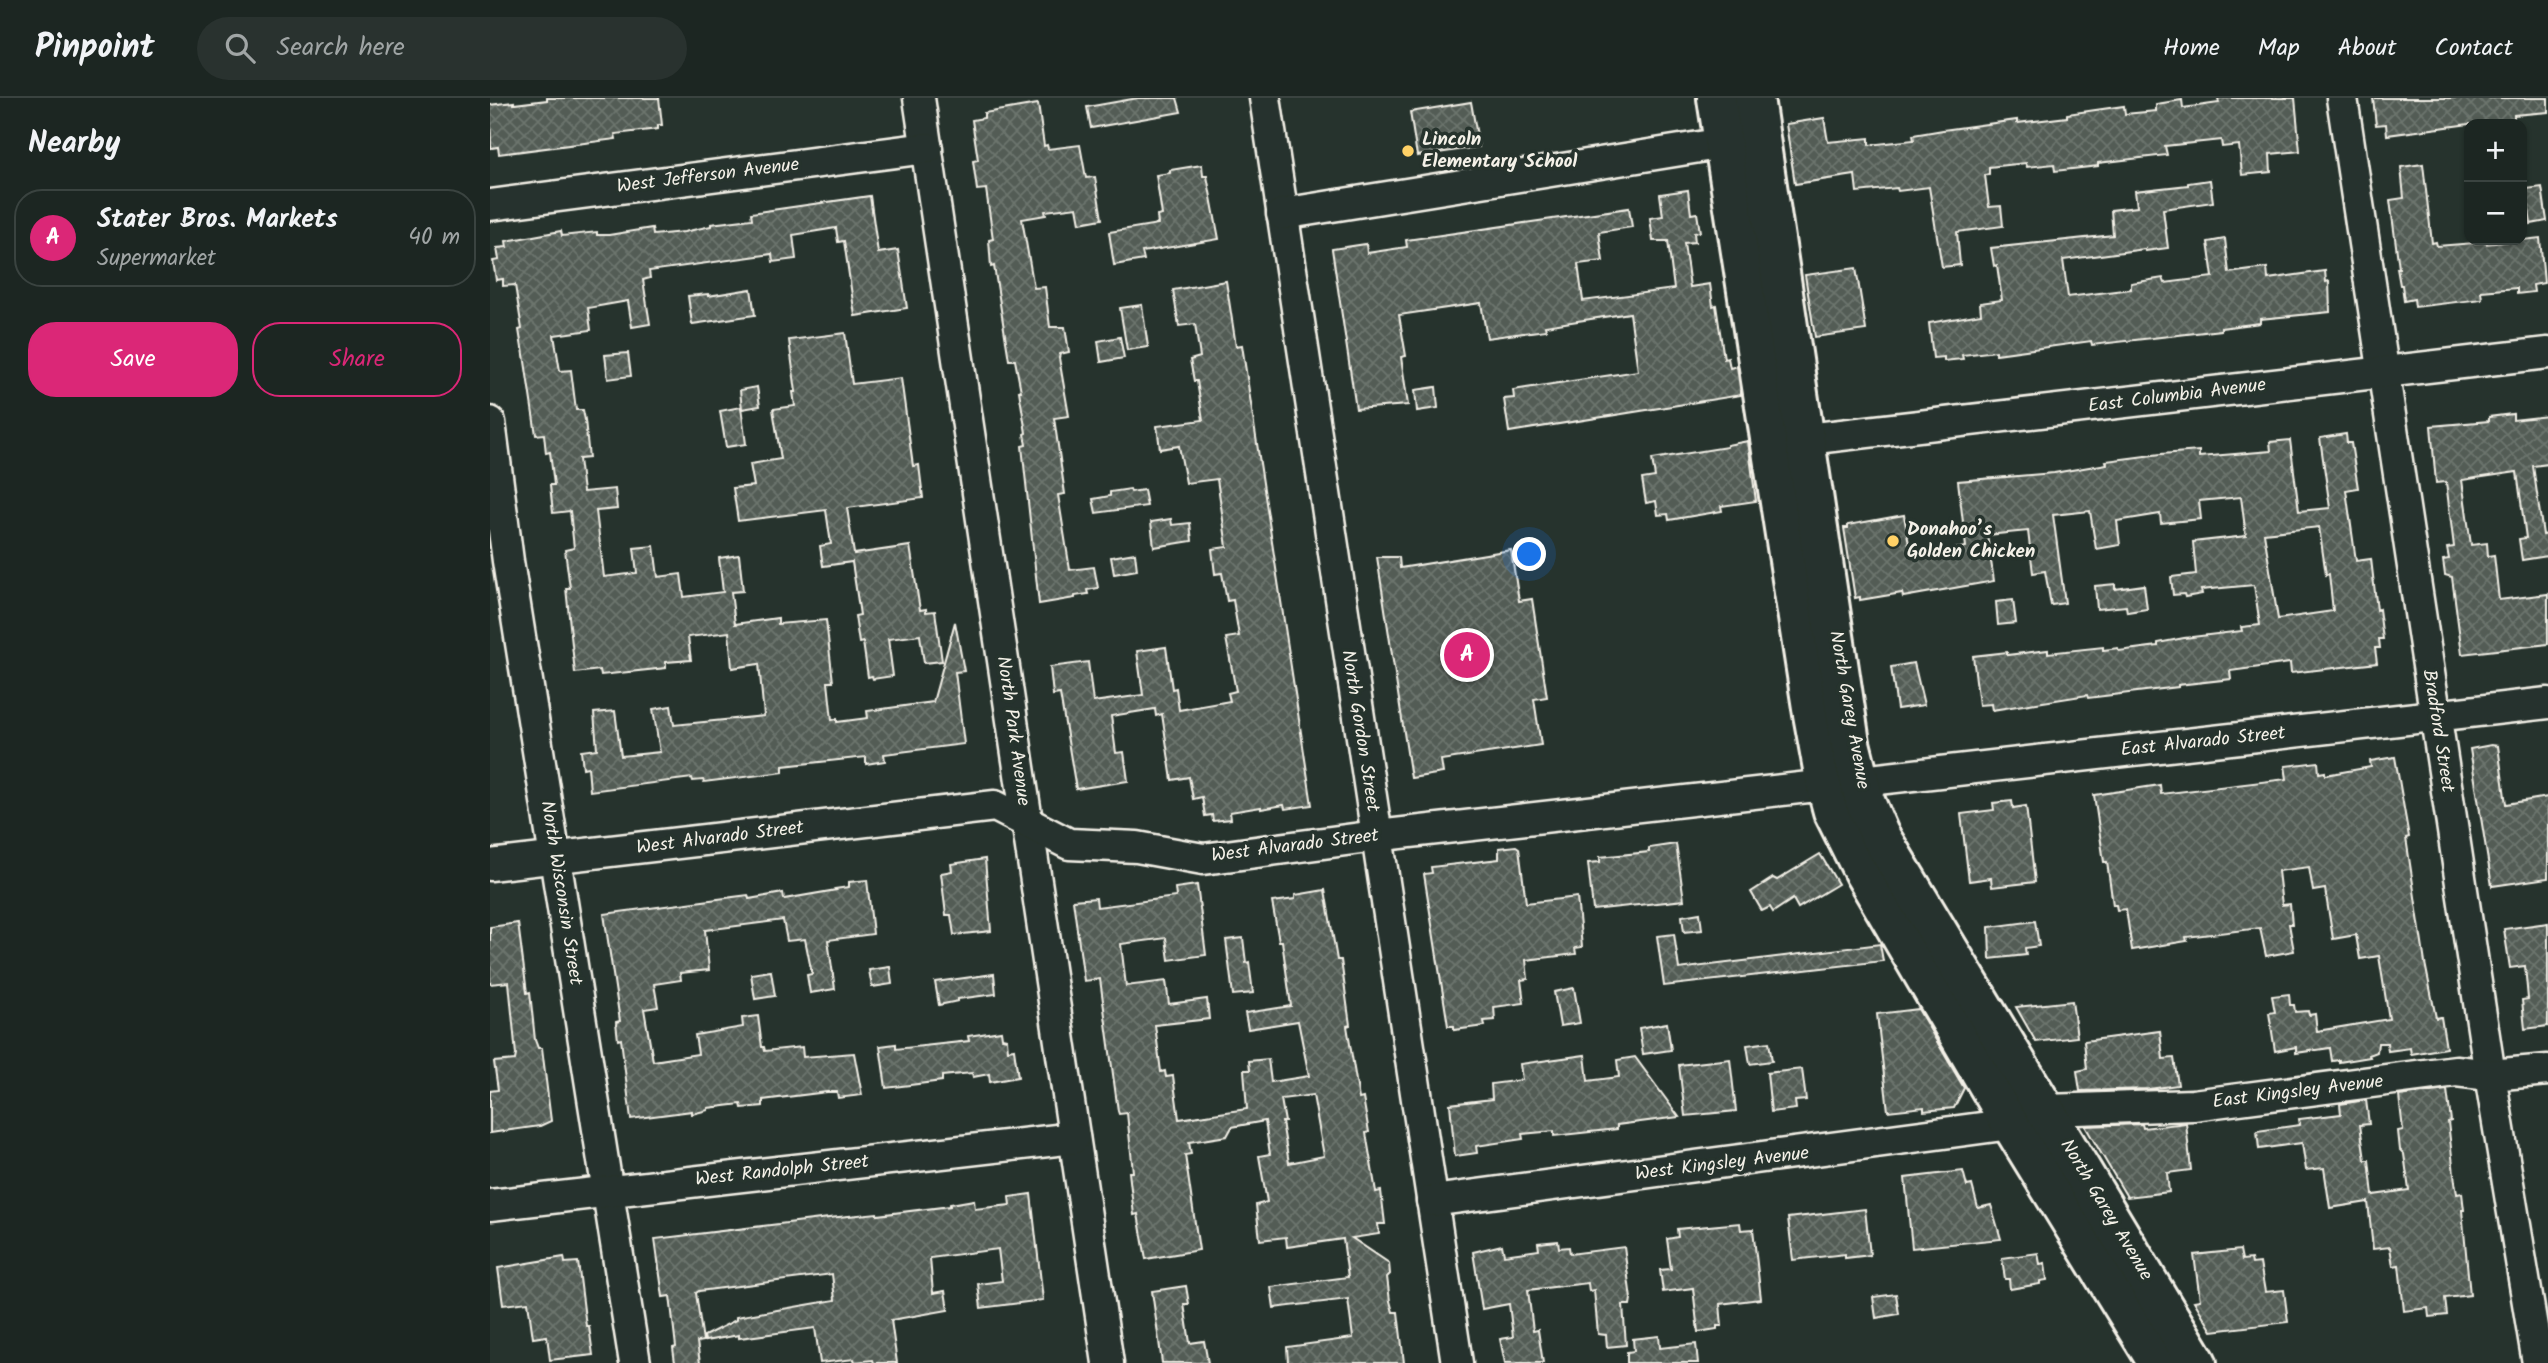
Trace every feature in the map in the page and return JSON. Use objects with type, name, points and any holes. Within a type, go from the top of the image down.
[{"type":"main road","name":"North Garey Avenue","points":[[1755,98],[1850,743],[1842,784],[1833,811],[1864,873],[1953,1026],[2158,1363]]},
{"type":"main road","name":"North Garey Avenue","points":[[1723,99],[1724,143],[1842,784],[1880,834],[2197,1363]]},
{"type":"street","name":"North Park Avenue","points":[[919,98],[1108,1363]]},
{"type":"street","name":"North Gordon Street","points":[[1265,98],[1457,1363]]},
{"type":"street","name":"Bradford Street","points":[[2342,98],[2490,1075],[2538,1363]]},
{"type":"street","points":[[1282,214],[1761,138]]},
{"type":"street","name":"West Jefferson Avenue","points":[[490,205],[927,148]]},
{"type":"street","name":"East Columbia Avenue","points":[[1807,439],[2548,353]]},
{"type":"street","name":"North Wisconsin Street","points":[[490,422],[499,562],[556,857],[635,1363]]},
{"type":"street","name":"East Alvarado Street","points":[[1842,784],[2548,703]]},
{"type":"street","name":"West Alvarado Street","points":[[490,865],[995,806],[1069,844],[1137,847],[1203,859],[1376,836],[1842,784]]},
{"type":"street","points":[[1953,1026],[1986,1043],[2025,1102],[2030,1107],[2047,1110]]},
{"type":"street","name":"East Kingsley Avenue","points":[[2047,1110],[2193,1105],[2456,1071],[2490,1075],[2548,1070]]},
{"type":"street","name":"West Kingsley Avenue","points":[[1432,1201],[2011,1124]]},
{"type":"street","name":"West Randolph Street","points":[[490,1205],[1074,1138]]},
{"type":"building","points":[[547,98],[659,98],[662,125],[658,125],[658,129],[615,134],[616,139],[499,154],[498,147],[491,148],[490,105]]},
{"type":"building","points":[[1138,98],[1177,98],[1181,112],[1091,128],[1087,107]]},
{"type":"building","points":[[2218,98],[2295,98],[2300,151],[2270,154],[2271,172],[2242,175],[2239,145],[2222,147],[2221,140],[2165,146],[2167,155],[2098,163],[2098,166],[2055,171],[2054,164],[2027,167],[2026,163],[1989,167],[1989,174],[1985,175],[1989,207],[2001,206],[2003,226],[1957,232],[1960,265],[1942,267],[1929,187],[1857,192],[1855,175],[1795,184],[1786,124],[1824,118],[1828,142],[1869,138],[1869,145],[1914,140],[1913,135],[1943,130],[2017,120],[2017,123],[2067,117],[2067,114],[2124,106],[2125,114],[2156,111],[2156,104],[2182,100],[2183,108],[2219,103]]},
{"type":"building","points":[[2373,98],[2548,98],[2548,112],[2514,115],[2514,119],[2464,119],[2464,125],[2387,135],[2386,124],[2376,125]]},
{"type":"building","points":[[1471,102],[1479,147],[1417,156],[1410,112]]},
{"type":"building","points":[[1038,104],[1044,146],[1047,145],[1048,149],[1080,145],[1086,178],[1095,177],[1102,219],[1080,223],[1077,207],[1045,211],[1046,215],[1022,219],[1034,288],[1045,287],[1050,327],[1065,327],[1069,352],[1060,354],[1059,358],[1069,416],[1054,418],[1065,494],[1058,495],[1070,570],[1094,567],[1098,588],[1087,590],[1088,594],[1075,598],[1039,604],[1022,446],[1026,445],[1026,433],[1021,391],[1015,360],[1009,360],[994,266],[991,267],[989,240],[993,239],[986,189],[977,190],[973,161],[978,160],[972,120],[984,118],[984,113]]},
{"type":"building","points":[[2423,164],[2432,243],[2436,242],[2437,246],[2527,245],[2527,239],[2540,238],[2544,283],[2533,285],[2534,292],[2517,294],[2517,288],[2481,291],[2482,299],[2415,307],[2414,299],[2404,301],[2397,268],[2390,200],[2404,198],[2401,167]]},
{"type":"building","points":[[1202,165],[1203,176],[1207,176],[1219,239],[1142,252],[1144,260],[1114,265],[1109,232],[1158,224],[1157,216],[1162,215],[1156,175]]},
{"type":"building","points":[[2210,180],[2213,202],[2163,209],[2168,248],[2063,260],[2068,297],[2131,289],[2131,283],[2163,278],[2165,283],[2213,277],[2208,242],[2225,239],[2229,273],[2267,268],[2268,279],[2325,271],[2326,282],[2329,281],[2330,312],[2260,319],[2260,323],[2221,330],[2092,345],[2091,341],[1996,354],[1996,351],[1962,355],[1963,359],[1944,361],[1944,357],[1933,358],[1929,323],[1981,314],[1980,303],[2002,300],[1997,265],[1994,266],[1991,248],[2113,235],[2111,210],[2137,207],[2135,191]]},
{"type":"building","points":[[2542,187],[2547,221],[2531,224],[2527,189]]},
{"type":"building","points":[[1688,190],[1691,214],[1697,213],[1700,232],[1694,233],[1695,242],[1684,243],[1690,287],[1710,284],[1724,359],[1728,358],[1730,368],[1737,366],[1741,395],[1509,432],[1504,399],[1514,398],[1513,390],[1638,371],[1630,313],[1545,326],[1546,330],[1487,338],[1481,303],[1399,315],[1406,356],[1401,357],[1408,405],[1356,409],[1332,249],[1366,244],[1367,253],[1407,247],[1406,240],[1629,208],[1632,227],[1599,232],[1603,261],[1578,264],[1583,301],[1674,289],[1668,241],[1653,241],[1650,218],[1663,216],[1660,194]]},
{"type":"building","points":[[870,196],[878,253],[898,250],[907,308],[855,316],[844,241],[838,242],[836,228],[793,235],[796,259],[773,262],[772,254],[649,271],[650,278],[643,280],[650,324],[632,327],[628,301],[588,308],[591,330],[554,335],[560,371],[571,370],[576,410],[583,410],[585,420],[589,458],[579,459],[583,492],[615,489],[617,509],[596,511],[604,577],[637,573],[634,548],[654,546],[658,577],[681,574],[684,597],[723,592],[719,558],[739,555],[743,591],[731,592],[735,624],[778,618],[778,624],[826,620],[833,682],[828,682],[832,720],[837,719],[837,722],[868,718],[867,711],[933,702],[955,622],[964,671],[955,672],[964,744],[884,754],[885,761],[866,764],[866,757],[783,766],[783,772],[704,782],[693,781],[692,778],[590,791],[588,767],[583,768],[581,751],[597,749],[594,713],[615,711],[621,756],[660,752],[653,709],[671,706],[674,725],[764,716],[759,664],[732,668],[729,632],[688,637],[691,660],[666,662],[666,668],[601,675],[600,670],[575,673],[566,588],[570,588],[565,550],[574,548],[570,511],[553,513],[550,485],[554,485],[550,452],[546,453],[544,434],[536,435],[519,330],[522,329],[515,285],[503,286],[503,279],[496,280],[493,261],[499,260],[497,248],[507,247],[506,241],[561,231],[562,236],[597,232],[597,235],[609,235],[652,228],[653,235],[684,232],[711,224],[752,219],[751,213]]},
{"type":"building","points":[[1856,268],[1866,330],[1815,337],[1805,275]]},
{"type":"building","points":[[1226,281],[1236,346],[1242,345],[1312,805],[1285,809],[1284,805],[1230,812],[1231,819],[1213,821],[1212,815],[1205,816],[1202,797],[1193,799],[1189,777],[1172,780],[1162,714],[1156,716],[1155,709],[1111,716],[1116,753],[1124,752],[1128,781],[1076,789],[1060,694],[1053,695],[1050,667],[1088,662],[1093,702],[1143,695],[1137,651],[1166,647],[1172,689],[1176,688],[1179,710],[1230,701],[1228,693],[1236,691],[1226,638],[1239,636],[1233,600],[1227,601],[1222,573],[1215,574],[1212,549],[1227,547],[1217,479],[1186,483],[1179,446],[1160,449],[1157,426],[1203,420],[1197,381],[1194,381],[1190,360],[1200,357],[1195,324],[1179,326],[1173,290]]},
{"type":"building","points":[[751,289],[755,315],[692,324],[688,296],[708,296]]},
{"type":"building","points":[[1142,305],[1148,347],[1127,350],[1120,308]]},
{"type":"building","points":[[845,333],[852,384],[901,378],[913,466],[919,465],[923,498],[847,508],[854,554],[910,546],[920,610],[935,611],[942,661],[924,663],[920,635],[888,639],[893,676],[873,679],[872,676],[868,677],[863,642],[859,643],[855,616],[860,615],[852,562],[823,566],[820,546],[831,544],[826,510],[738,521],[733,488],[754,486],[750,464],[781,459],[773,409],[795,406],[793,392],[796,392],[789,340]]},
{"type":"building","points":[[1120,337],[1124,358],[1101,362],[1098,341]]},
{"type":"building","points":[[628,353],[631,376],[608,379],[605,355]]},
{"type":"building","points":[[757,387],[760,406],[742,409],[740,390]]},
{"type":"building","points":[[1436,387],[1438,408],[1417,411],[1415,390]]},
{"type":"building","points":[[741,407],[746,444],[726,447],[720,411]]},
{"type":"building","points":[[2513,414],[2513,420],[2548,416],[2548,464],[2533,466],[2543,535],[2548,534],[2548,556],[2522,560],[2519,539],[2526,538],[2517,472],[2462,480],[2471,545],[2487,543],[2488,556],[2494,555],[2499,600],[2548,594],[2548,644],[2462,654],[2452,577],[2445,575],[2443,560],[2449,559],[2447,548],[2454,547],[2446,482],[2436,483],[2431,426],[2489,421],[2489,417]]},
{"type":"building","points":[[2346,434],[2347,443],[2351,443],[2358,488],[2346,490],[2356,561],[2371,559],[2383,639],[2379,639],[2380,648],[2375,648],[2377,663],[2291,673],[2290,663],[2230,671],[2231,679],[2178,687],[2088,698],[2087,695],[1992,710],[1991,704],[1979,705],[1973,656],[2048,650],[2048,653],[2103,647],[2103,650],[2118,648],[2119,651],[2158,646],[2158,643],[2184,638],[2242,631],[2241,627],[2260,625],[2254,585],[2201,590],[2202,594],[2185,597],[2184,594],[2173,595],[2171,577],[2196,574],[2193,542],[2246,536],[2241,497],[2199,501],[2201,519],[2161,523],[2160,514],[2117,521],[2120,545],[2096,549],[2090,511],[2053,515],[2065,603],[2051,605],[2045,571],[2033,573],[2028,531],[1987,535],[1994,581],[1903,597],[1902,593],[1860,600],[1860,597],[1855,598],[1844,528],[1904,515],[1911,556],[1966,547],[1958,481],[2054,473],[2107,464],[2106,461],[2161,454],[2199,451],[2199,457],[2271,451],[2270,442],[2290,440],[2299,511],[2330,508],[2320,438]],"holes":[[[2319,527],[2326,575],[2329,574],[2333,611],[2278,619],[2264,533]]]},
{"type":"building","points":[[1748,441],[1756,501],[1721,506],[1722,511],[1669,520],[1668,514],[1658,515],[1656,501],[1646,503],[1642,479],[1655,477],[1652,459]]},
{"type":"building","points":[[1130,489],[1131,492],[1144,490],[1147,506],[1096,513],[1093,499],[1110,496],[1110,492]]},
{"type":"building","points":[[1171,519],[1172,525],[1190,523],[1192,541],[1154,547],[1151,522]]},
{"type":"building","points":[[1511,550],[1519,601],[1532,599],[1547,697],[1534,699],[1541,745],[1441,760],[1443,773],[1411,778],[1377,557],[1399,557],[1400,568]]},
{"type":"building","points":[[1135,553],[1137,570],[1114,574],[1111,557]]},
{"type":"building","points":[[2115,584],[2115,589],[2144,585],[2147,609],[2127,612],[2126,606],[2097,609],[2095,586]]},
{"type":"building","points":[[2013,600],[2016,623],[1998,625],[1996,602]]},
{"type":"building","points":[[1914,663],[1924,705],[1897,709],[1891,667]]},
{"type":"building","points":[[2498,746],[2506,804],[2548,797],[2548,878],[2492,886],[2470,749]]},
{"type":"building","points":[[2395,757],[2409,837],[2406,838],[2425,963],[2436,1018],[2441,1017],[2446,1048],[2411,1054],[2410,1048],[2388,1051],[2387,1043],[2378,1043],[2377,1052],[2369,1055],[2370,1057],[2339,1062],[2332,1061],[2330,1048],[2296,1053],[2296,1047],[2275,1051],[2269,1013],[2275,1012],[2272,996],[2289,994],[2290,1005],[2294,1005],[2295,1012],[2308,1011],[2309,1015],[2315,1014],[2317,1031],[2389,1019],[2379,956],[2360,959],[2356,935],[2333,939],[2325,889],[2313,891],[2309,867],[2278,871],[2282,905],[2290,904],[2292,924],[2289,924],[2294,951],[2266,956],[2260,928],[2186,937],[2187,941],[2132,950],[2126,909],[2117,910],[2116,905],[2113,905],[2094,795],[2160,785],[2161,794],[2287,779],[2285,766],[2318,762],[2319,773],[2325,772],[2325,775],[2371,767],[2370,761]]},
{"type":"building","points":[[2012,801],[2013,808],[2026,806],[2035,882],[1992,887],[1991,878],[1969,881],[1961,814],[1994,810],[1993,803]]},
{"type":"building","points":[[1676,844],[1684,900],[1593,910],[1588,863],[1600,862],[1600,857],[1649,852],[1649,848]]},
{"type":"building","points":[[1499,848],[1519,848],[1526,903],[1577,897],[1582,947],[1575,948],[1576,954],[1526,960],[1528,979],[1521,980],[1524,1003],[1494,1007],[1495,1020],[1484,1021],[1485,1026],[1454,1030],[1454,1026],[1448,1026],[1424,874],[1432,873],[1431,867],[1499,859]]},
{"type":"building","points":[[1820,854],[1838,884],[1798,908],[1793,899],[1773,912],[1770,907],[1762,911],[1751,892]]},
{"type":"building","points":[[985,859],[991,931],[954,935],[951,915],[946,915],[941,873],[952,871],[951,864]]},
{"type":"building","points":[[867,880],[873,934],[828,940],[835,989],[810,993],[807,975],[812,974],[805,939],[787,941],[783,920],[705,930],[709,970],[680,973],[681,980],[654,984],[658,1007],[644,1009],[653,1061],[698,1054],[695,1035],[743,1027],[742,1018],[758,1016],[762,1047],[765,1051],[802,1047],[803,1057],[854,1053],[862,1095],[838,1098],[837,1092],[827,1092],[763,1100],[763,1106],[742,1108],[741,1104],[708,1108],[692,1114],[692,1111],[631,1119],[621,1039],[618,1040],[616,1022],[620,1021],[604,914],[748,895],[749,899],[783,893],[784,899],[836,890],[849,887],[849,882]]},
{"type":"building","points":[[1197,885],[1206,955],[1169,960],[1166,938],[1121,944],[1126,986],[1166,981],[1169,1004],[1207,999],[1209,1019],[1155,1025],[1161,1072],[1165,1071],[1166,1077],[1173,1076],[1179,1119],[1247,1109],[1244,1070],[1250,1070],[1249,1061],[1268,1059],[1271,1082],[1309,1076],[1298,1021],[1248,1029],[1245,1013],[1291,1006],[1282,941],[1279,941],[1272,902],[1295,899],[1295,895],[1325,890],[1337,960],[1341,960],[1350,1025],[1347,1026],[1359,1099],[1363,1098],[1376,1192],[1381,1191],[1385,1224],[1378,1224],[1379,1234],[1352,1238],[1389,1263],[1390,1274],[1387,1277],[1390,1301],[1393,1312],[1398,1312],[1404,1363],[1288,1363],[1287,1347],[1353,1338],[1348,1299],[1274,1308],[1271,1287],[1348,1277],[1343,1239],[1287,1247],[1286,1237],[1260,1240],[1256,1205],[1267,1202],[1259,1156],[1270,1154],[1265,1121],[1232,1127],[1227,1136],[1189,1142],[1191,1154],[1185,1155],[1199,1250],[1146,1259],[1138,1214],[1134,1215],[1127,1113],[1119,1114],[1118,1111],[1100,979],[1084,981],[1073,900],[1096,898],[1097,907],[1176,897],[1175,888]],"holes":[[[1313,1095],[1324,1156],[1289,1163],[1281,1099]]]},
{"type":"building","points":[[1700,913],[1702,930],[1684,932],[1682,916]]},
{"type":"building","points":[[2035,921],[2039,946],[2025,948],[2026,955],[1990,959],[1989,927]]},
{"type":"building","points":[[518,923],[535,1040],[538,1048],[542,1048],[551,1121],[540,1126],[490,1133],[490,1091],[498,1090],[494,1062],[515,1060],[516,1055],[509,982],[490,984],[490,927]]},
{"type":"building","points":[[2548,923],[2548,1026],[2525,1029],[2522,1000],[2528,999],[2525,966],[2510,968],[2504,929]]},
{"type":"building","points":[[1674,934],[1679,969],[1880,944],[1883,961],[1664,986],[1657,936]]},
{"type":"building","points":[[1243,938],[1253,993],[1233,995],[1226,940]]},
{"type":"building","points":[[890,967],[892,984],[872,987],[869,970]]},
{"type":"building","points":[[771,971],[775,996],[755,999],[751,974]]},
{"type":"building","points":[[994,974],[996,994],[958,999],[939,1005],[935,982]]},
{"type":"building","points":[[1574,988],[1580,1023],[1560,1026],[1554,992]]},
{"type":"building","points":[[2072,1001],[2077,1037],[2036,1042],[2016,1007]]},
{"type":"building","points":[[1918,1009],[1964,1088],[1954,1108],[1924,1111],[1924,1107],[1888,1111],[1877,1014]]},
{"type":"building","points":[[1667,1023],[1671,1050],[1643,1054],[1639,1028]]},
{"type":"building","points":[[1001,1031],[1002,1038],[1007,1039],[1008,1050],[1014,1049],[1018,1077],[990,1082],[989,1074],[973,1077],[972,1073],[942,1076],[942,1081],[886,1088],[880,1046],[896,1044],[896,1049],[969,1041],[968,1036]]},
{"type":"building","points":[[2160,1031],[2163,1059],[2174,1058],[2178,1085],[2149,1089],[2080,1091],[2077,1071],[2087,1069],[2084,1041]]},
{"type":"building","points":[[1769,1042],[1772,1061],[1750,1064],[1747,1045]]},
{"type":"building","points":[[1585,1055],[1588,1081],[1619,1077],[1617,1060],[1635,1057],[1679,1117],[1617,1125],[1617,1129],[1554,1136],[1554,1131],[1522,1134],[1523,1139],[1476,1146],[1477,1153],[1455,1156],[1450,1104],[1492,1099],[1491,1084],[1522,1080],[1520,1064]]},
{"type":"building","points":[[1730,1059],[1736,1111],[1685,1116],[1679,1065]]},
{"type":"building","points":[[1802,1069],[1806,1100],[1795,1101],[1796,1109],[1771,1112],[1767,1073]]},
{"type":"building","points":[[2447,1090],[2455,1182],[2457,1194],[2462,1193],[2464,1210],[2470,1295],[2445,1298],[2447,1315],[2429,1317],[2428,1308],[2404,1311],[2399,1265],[2393,1266],[2390,1247],[2373,1249],[2368,1202],[2330,1208],[2324,1168],[2306,1170],[2302,1143],[2259,1149],[2257,1131],[2300,1125],[2299,1119],[2341,1114],[2340,1104],[2366,1100],[2369,1124],[2360,1125],[2365,1160],[2369,1160],[2373,1195],[2409,1190],[2404,1154],[2400,1150],[2398,1131],[2403,1130],[2399,1096]]},
{"type":"building","points":[[2186,1123],[2191,1170],[2167,1173],[2169,1192],[2127,1197],[2085,1126],[2142,1124],[2143,1128]]},
{"type":"building","points":[[1963,1171],[1967,1186],[1972,1185],[1978,1208],[1991,1205],[2001,1239],[1912,1248],[1905,1178]]},
{"type":"building","points":[[1031,1194],[1043,1300],[981,1308],[978,1284],[1002,1281],[998,1249],[930,1258],[933,1293],[945,1291],[948,1310],[891,1320],[897,1363],[874,1363],[873,1360],[855,1362],[854,1359],[820,1363],[815,1328],[705,1341],[704,1336],[736,1320],[736,1317],[835,1300],[832,1274],[699,1291],[696,1293],[703,1341],[697,1342],[700,1363],[675,1363],[673,1348],[676,1347],[670,1296],[663,1297],[655,1239],[829,1218],[877,1215],[950,1206],[974,1200],[975,1209],[1010,1205],[1009,1197]]},
{"type":"building","points":[[1865,1209],[1870,1255],[1845,1258],[1845,1254],[1793,1260],[1788,1218]]},
{"type":"building","points":[[1740,1223],[1741,1230],[1753,1229],[1761,1299],[1720,1304],[1722,1326],[1698,1332],[1693,1288],[1663,1292],[1660,1270],[1671,1269],[1667,1239],[1678,1237],[1677,1229]]},
{"type":"building","points":[[1558,1241],[1559,1248],[1569,1247],[1570,1254],[1624,1247],[1631,1299],[1630,1305],[1623,1305],[1626,1345],[1607,1347],[1606,1335],[1598,1334],[1594,1290],[1589,1291],[1588,1283],[1528,1290],[1533,1331],[1538,1330],[1543,1363],[1505,1363],[1500,1339],[1513,1337],[1509,1304],[1482,1309],[1473,1252],[1502,1245],[1504,1255],[1539,1250],[1538,1243]]},
{"type":"building","points":[[2240,1250],[2242,1260],[2251,1259],[2252,1264],[2260,1263],[2265,1292],[2284,1290],[2288,1322],[2212,1331],[2194,1301],[2200,1300],[2194,1255]]},
{"type":"building","points":[[2038,1253],[2040,1264],[2045,1263],[2047,1280],[2040,1281],[2040,1284],[2010,1289],[2009,1279],[2005,1279],[2002,1258]]},
{"type":"building","points":[[564,1257],[565,1263],[578,1262],[586,1326],[589,1326],[593,1355],[550,1360],[547,1336],[533,1338],[528,1302],[503,1305],[498,1268]]},
{"type":"building","points":[[1186,1286],[1189,1304],[1184,1304],[1190,1343],[1204,1341],[1208,1363],[1162,1363],[1152,1291]]},
{"type":"building","points":[[1896,1294],[1899,1314],[1876,1318],[1873,1297]]},
{"type":"building","points":[[1659,1336],[1660,1348],[1696,1344],[1698,1363],[1627,1363],[1627,1352],[1634,1351],[1633,1339]]},
{"type":"place","name":"Lincoln Elementary School","points":[[1408,151]]},
{"type":"place","name":"Donahoo’s Golden Chicken","points":[[1893,541]]},
{"type":"place","name":"Stater Bros. Markets","points":[[1467,655]]}]
